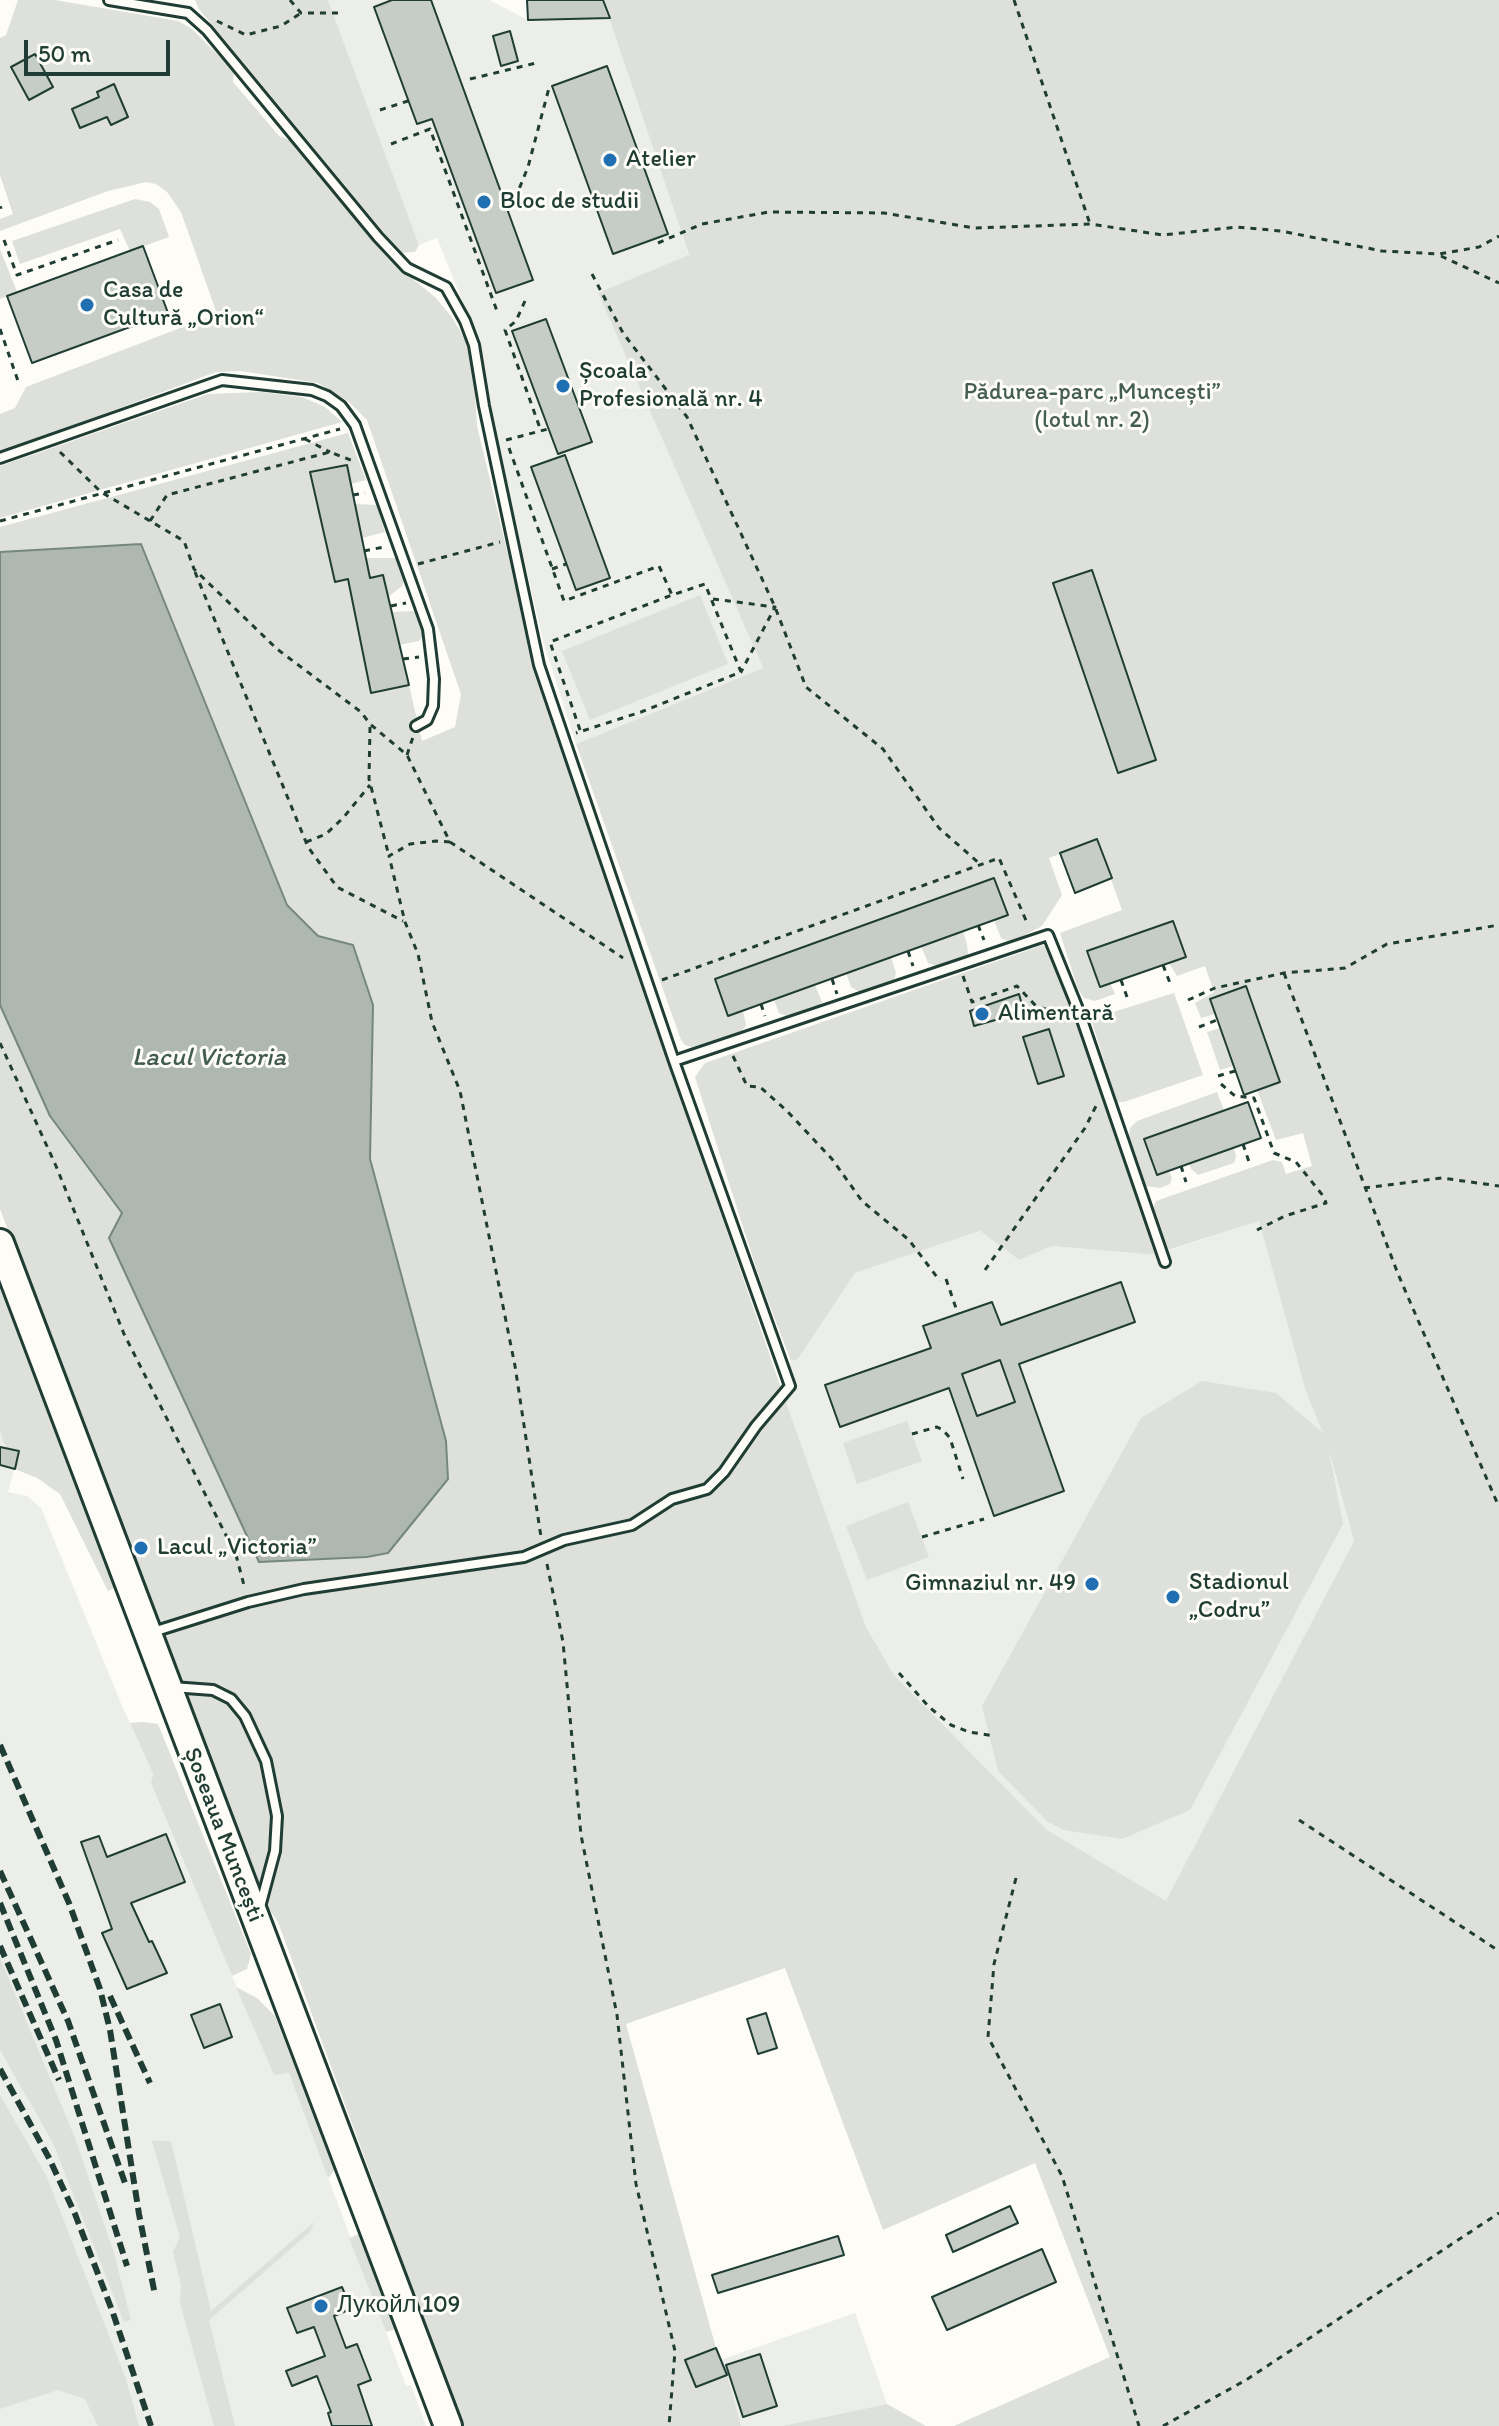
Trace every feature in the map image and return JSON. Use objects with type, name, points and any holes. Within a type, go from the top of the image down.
[{"type":"main road","name":"Șoseaua Muncești","points":[[0,1243],[448,2426]]},
{"type":"lane","points":[[109,0],[188,13],[207,30],[378,237],[407,268],[446,287],[465,321],[474,345],[539,665],[674,1061],[790,1386],[756,1426],[724,1472],[707,1489],[672,1499],[632,1525],[564,1540],[524,1557],[304,1589],[248,1602],[148,1634]]},
{"type":"lane","points":[[0,458],[222,380],[312,390],[327,396],[341,406],[355,425],[428,629],[434,679],[433,706],[427,720],[416,726]]},
{"type":"lane","points":[[674,1061],[1048,935],[1080,1014],[1165,1262]]},
{"type":"lane","points":[[167,1686],[213,1690],[231,1699],[245,1716],[266,1761],[277,1816],[275,1851],[256,1923]]},
{"type":"path","points":[[290,0],[301,13]]},
{"type":"path","points":[[1014,0],[1090,224]]},
{"type":"path","points":[[188,13],[197,11],[246,35],[281,26],[301,13],[344,13]]},
{"type":"path","points":[[470,79],[540,62]]},
{"type":"path","points":[[515,199],[528,167],[549,88]]},
{"type":"path","points":[[380,110],[408,101]]},
{"type":"path","points":[[391,144],[430,129],[497,311]]},
{"type":"path","points":[[658,243],[702,224],[769,212],[884,213],[975,228],[1090,224],[1163,235],[1237,227],[1281,231],[1382,251],[1439,254],[1479,247],[1499,236]]},
{"type":"path","points":[[4,240],[17,275],[118,240]]},
{"type":"path","points":[[1439,254],[1456,265],[1499,283]]},
{"type":"path","points":[[592,274],[623,333],[687,417],[775,607],[806,687],[883,749],[939,828],[980,864]]},
{"type":"path","points":[[525,301],[516,321],[505,330],[541,431]]},
{"type":"path","points":[[0,329],[18,381]]},
{"type":"path","points":[[0,521],[355,425]]},
{"type":"path","points":[[501,428],[564,601],[659,566],[672,595]]},
{"type":"path","points":[[506,440],[548,429]]},
{"type":"path","points":[[304,439],[371,469]]},
{"type":"path","points":[[49,441],[101,492],[184,541],[306,842],[337,887],[405,922]]},
{"type":"path","points":[[150,521],[167,495],[330,452]]},
{"type":"path","points":[[407,567],[513,538]]},
{"type":"path","points":[[364,551],[398,544]]},
{"type":"path","points":[[552,569],[566,564]]},
{"type":"path","points":[[194,569],[277,649],[361,712],[370,724],[407,755],[450,842]]},
{"type":"path","points":[[580,731],[550,642],[672,595],[705,584],[741,672]]},
{"type":"path","points":[[713,599],[775,607]]},
{"type":"path","points":[[565,737],[641,712],[741,672],[775,607]]},
{"type":"path","points":[[370,724],[370,785],[405,922],[418,954],[432,1022],[460,1091],[515,1366],[544,1550],[563,1642],[581,1835],[617,2015],[636,2184],[675,2351],[669,2426]]},
{"type":"path","points":[[306,842],[326,834],[370,785]]},
{"type":"path","points":[[389,856],[410,844],[450,842],[620,955],[649,985],[999,858],[1034,940]]},
{"type":"path","points":[[1188,1000],[1215,988],[1284,973],[1345,968],[1387,944],[1499,925]]},
{"type":"path","points":[[959,965],[972,1002],[1017,986],[1036,1006],[1059,1015],[1080,1014]]},
{"type":"path","points":[[1163,965],[1170,983]]},
{"type":"path","points":[[1284,973],[1364,1188],[1468,1440],[1499,1507]]},
{"type":"path","points":[[1121,980],[1127,997]]},
{"type":"path","points":[[1199,1027],[1217,1020]]},
{"type":"path","points":[[0,1043],[56,1166],[124,1334],[236,1555],[248,1602]]},
{"type":"path","points":[[728,1044],[747,1086],[760,1087],[787,1111],[832,1159],[862,1201],[909,1240],[940,1281]]},
{"type":"path","points":[[1218,1076],[1235,1071]]},
{"type":"path","points":[[1221,1084],[1235,1096],[1254,1098],[1274,1153],[1296,1162],[1326,1203],[1285,1216],[1257,1230]]},
{"type":"path","points":[[985,1270],[1085,1128],[1106,1087]]},
{"type":"path","points":[[1243,1144],[1249,1162]]},
{"type":"path","points":[[1181,1166],[1186,1182]]},
{"type":"path","points":[[1364,1188],[1442,1178],[1499,1186]]},
{"type":"path","points":[[946,1279],[958,1314]]},
{"type":"path","points":[[912,1434],[937,1427],[943,1430],[950,1438],[963,1479]]},
{"type":"path","points":[[922,1537],[984,1519]]},
{"type":"path","points":[[899,1673],[929,1707],[951,1725],[969,1732],[995,1736]]},
{"type":"path","points":[[1299,1820],[1499,1951]]},
{"type":"path","points":[[1016,1878],[994,1964],[988,2037],[1062,2176],[1139,2426]]},
{"type":"path","points":[[1163,2426],[1246,2380],[1499,2213]]},
{"type":"shaded area","name":"Școala Profesională nr. 4","points":[[328,0],[489,0],[528,20],[527,0],[603,0],[689,256],[598,293],[763,668],[576,744],[544,644],[503,470],[479,342],[437,238],[419,245]]},
{"type":"shaded area","name":"Gimnaziul nr. 49","points":[[1259,1221],[1306,1392],[1324,1435],[1354,1541],[1166,1902],[1047,1830],[894,1675],[866,1627],[780,1385],[791,1361],[798,1358],[855,1273],[980,1231],[1019,1260],[1052,1246],[1155,1255]]},
{"type":"shaded area","points":[[0,1432],[6,1448],[19,1451],[8,1492],[27,1496],[41,1508],[153,1774],[151,1785],[274,2075],[289,2073],[406,2386],[411,2385],[426,2426],[0,2426]]},
{"type":"shaded area","points":[[855,2313],[887,2404],[782,2426],[741,2426],[720,2360]]},
{"type":"green space","name":"Pădurea-parc „Muncești” (lotul nr. 2)","points":[[18,0],[55,0],[178,21],[192,29],[234,71],[233,82],[279,136],[294,142],[396,265],[436,298],[451,316],[466,341],[473,364],[477,426],[532,667],[866,1627],[894,1675],[1047,1830],[1166,1901],[1354,1541],[1329,1451],[1343,1524],[1190,1810],[1122,1839],[1064,1830],[1048,1822],[998,1771],[982,1706],[1141,1418],[1202,1381],[1276,1393],[1323,1433],[1306,1392],[1259,1221],[1168,1250],[1153,1209],[1156,1201],[1273,1160],[1282,1162],[1286,1174],[1312,1166],[1303,1133],[1276,1140],[1257,1090],[1245,986],[1210,998],[1215,1014],[1201,1018],[1195,1003],[1214,992],[1205,966],[1177,976],[1169,963],[1186,956],[1172,921],[1087,951],[1100,987],[1110,983],[1115,994],[1095,1001],[1084,998],[1078,989],[1060,933],[1122,910],[1097,840],[1049,858],[1062,895],[1042,926],[1023,936],[1008,941],[1001,938],[994,920],[1007,914],[994,878],[715,979],[728,1016],[743,1011],[746,1025],[741,1032],[692,1047],[681,1040],[576,744],[763,668],[598,293],[689,255],[603,0],[1499,0],[1499,2426],[954,2426],[1110,2357],[1035,2163],[883,2230],[785,1968],[626,2024],[716,2348],[686,2360],[727,2375],[741,2426],[463,2426],[278,1922],[253,1886],[177,1675],[0,1209],[0,1005],[50,1116],[122,1213],[258,1561],[367,1557],[388,1553],[448,1479],[446,1441],[370,1159],[373,1005],[318,936],[287,905],[141,544],[0,552],[0,527],[348,433],[366,480],[351,484],[346,465],[310,472],[335,582],[348,579],[372,693],[409,685],[422,741],[455,727],[461,694],[367,420],[349,402],[318,383],[241,371],[216,372],[0,453],[0,414],[15,408],[26,387],[217,314],[181,212],[167,192],[156,184],[146,182],[108,191],[0,231],[0,219],[13,214],[0,175],[0,38],[6,35]]},
{"type":"green space","points":[[195,0],[328,0],[419,245],[415,252],[401,253],[199,9]]},
{"type":"green space","points":[[135,199],[150,202],[159,209],[169,237],[130,251],[120,229],[20,264],[12,241]]},
{"type":"green space","points":[[0,249],[17,292],[0,299]]},
{"type":"green space","points":[[261,392],[302,397],[325,407],[342,422],[0,518],[0,466],[208,394]]},
{"type":"green space","points":[[355,504],[377,505],[385,532],[362,538]]},
{"type":"green space","points":[[366,558],[397,558],[405,579],[402,586],[388,597],[383,575],[370,578]]},
{"type":"green space","points":[[700,595],[728,664],[590,720],[562,651]]},
{"type":"green space","points":[[415,611],[423,636],[419,641],[399,645],[392,612]]},
{"type":"green space","points":[[963,931],[967,944],[966,957],[939,967],[928,963],[921,946]]},
{"type":"green space","points":[[1043,945],[1050,951],[1086,1041],[1155,1255],[1052,1246],[1019,1260],[980,1231],[855,1273],[798,1359],[791,1361],[761,1283],[695,1077],[705,1063]]},
{"type":"green space","points":[[891,957],[896,973],[889,984],[861,993],[851,987],[846,973]]},
{"type":"green space","points":[[815,985],[822,1002],[819,1007],[790,1018],[779,1013],[774,1000]]},
{"type":"green space","points":[[1174,993],[1203,1075],[1117,1102],[1091,1019]]},
{"type":"green space","points":[[1220,1028],[1233,1066],[1220,1070],[1207,1032]]},
{"type":"green space","points":[[1217,1092],[1224,1110],[1144,1139],[1157,1175],[1169,1171],[1172,1178],[1170,1184],[1160,1188],[1146,1186],[1129,1139],[1130,1128],[1137,1121]]},
{"type":"green space","points":[[1234,1148],[1234,1163],[1198,1175],[1191,1169],[1189,1164]]},
{"type":"green space","points":[[0,1289],[117,1587],[108,1591],[60,1494],[37,1478],[15,1469],[19,1452],[6,1448],[0,1432]]},
{"type":"green space","points":[[1000,1360],[1015,1402],[977,1416],[962,1374]]},
{"type":"green space","points":[[907,1421],[922,1461],[857,1484],[843,1443]]},
{"type":"green space","points":[[908,1502],[929,1557],[867,1580],[846,1526]]},
{"type":"green space","points":[[130,1723],[158,1724],[251,1954],[247,1969],[232,1976],[151,1784],[153,1774]]},
{"type":"green space","points":[[0,1958],[75,2138],[114,2253],[131,2320],[124,2322],[52,2141],[0,2050]]},
{"type":"green space","points":[[236,1987],[257,1998],[275,2016],[335,2170],[328,2178],[289,2073],[274,2075]]},
{"type":"green space","points":[[0,2095],[46,2175],[126,2379],[139,2426],[98,2426],[85,2399],[58,2390],[0,2409]]},
{"type":"green space","points":[[152,2141],[171,2141],[211,2311],[314,2222],[310,2232],[209,2320],[235,2426],[214,2426],[180,2303],[181,2285],[173,2252],[180,2237]]},
{"type":"green space","points":[[359,2234],[396,2329],[386,2332],[349,2238]]},
{"type":"green space","points":[[887,2404],[926,2426],[782,2426]]},
{"type":"water","name":"Lacul Victoria","points":[[141,544],[287,905],[318,936],[353,945],[373,1005],[370,1159],[446,1441],[448,1479],[388,1553],[367,1557],[259,1562],[109,1238],[122,1213],[50,1116],[0,1005],[0,552]]},
{"type":"building","name":"Bloc de studii","points":[[392,0],[431,0],[533,280],[496,293],[432,119],[417,124],[374,7]]},
{"type":"building","points":[[527,0],[603,0],[610,18],[528,20]]},
{"type":"building","points":[[510,31],[518,61],[501,66],[493,36]]},
{"type":"building","points":[[35,54],[53,87],[29,100],[11,67]]},
{"type":"building","name":"Atelier","points":[[607,66],[668,234],[613,254],[552,86]]},
{"type":"building","points":[[114,84],[128,117],[111,125],[107,117],[80,128],[72,109],[99,97],[97,92]]},
{"type":"building","name":"Casa de Cultură „Orion“","points":[[143,246],[168,313],[32,363],[7,296]]},
{"type":"building","points":[[546,319],[592,442],[558,454],[512,331]]},
{"type":"building","points":[[565,455],[610,578],[576,590],[531,467]]},
{"type":"building","points":[[347,465],[370,578],[383,575],[409,685],[371,693],[348,579],[335,582],[310,472]]},
{"type":"building","points":[[1092,570],[1156,760],[1118,773],[1053,583]]},
{"type":"building","points":[[1097,839],[1112,878],[1075,893],[1060,853]]},
{"type":"building","points":[[994,878],[1008,915],[728,1016],[715,979]]},
{"type":"building","points":[[1173,921],[1186,957],[1100,987],[1087,951]]},
{"type":"building","points":[[1246,986],[1280,1082],[1244,1095],[1210,999]]},
{"type":"building","points":[[1019,994],[1024,1012],[974,1026],[970,1011]]},
{"type":"building","points":[[1049,1029],[1064,1076],[1038,1084],[1023,1037]]},
{"type":"building","points":[[1248,1102],[1261,1138],[1157,1175],[1144,1139]]},
{"type":"building","points":[[1121,1282],[1135,1322],[1019,1364],[1064,1491],[994,1516],[949,1388],[840,1427],[825,1385],[931,1348],[923,1326],[992,1302],[1001,1325]],"holes":[[[1000,1360],[1015,1402],[977,1416],[962,1374]]]},
{"type":"building","points":[[0,1447],[19,1451],[15,1469],[0,1465]]},
{"type":"building","points":[[166,1834],[185,1882],[131,1903],[167,1973],[127,1989],[102,1933],[112,1929],[81,1842],[99,1836],[107,1857]]},
{"type":"building","points":[[220,2004],[232,2037],[204,2048],[191,2015]]},
{"type":"building","points":[[766,2013],[777,2048],[758,2054],[747,2019]]},
{"type":"building","points":[[1010,2206],[1018,2223],[953,2252],[946,2235]]},
{"type":"building","points":[[838,2236],[844,2255],[718,2293],[712,2275]]},
{"type":"building","points":[[1042,2249],[1056,2282],[947,2330],[932,2297]]},
{"type":"building","points":[[342,2287],[351,2309],[334,2316],[346,2348],[357,2344],[371,2380],[358,2385],[372,2426],[332,2426],[328,2413],[331,2412],[317,2376],[292,2386],[286,2371],[325,2356],[314,2327],[297,2333],[287,2308]]},
{"type":"building","points":[[716,2348],[727,2375],[696,2387],[685,2360]]},
{"type":"building","points":[[760,2354],[777,2406],[743,2417],[726,2365]]},
{"type":"railway","points":[[0,1745],[69,1903],[100,1989],[110,2030],[155,2295]]},
{"type":"railway","points":[[0,1871],[68,2021],[126,2186]]},
{"type":"railway","points":[[0,1903],[56,2040],[127,2266]]},
{"type":"railway","points":[[0,1946],[59,2080]]},
{"type":"railway","points":[[110,1996],[150,2083]]},
{"type":"railway","points":[[0,2069],[49,2158],[75,2214],[151,2426]]},
{"type":"place","name":"Atelier","points":[[610,160]]},
{"type":"place","name":"Bloc de studii","points":[[484,202]]},
{"type":"place","name":"Casa de Cultură „Orion“","points":[[87,305]]},
{"type":"place","name":"Școala Profesională nr. 4","points":[[563,386]]},
{"type":"place","name":"Alimentară","points":[[982,1014]]},
{"type":"place","name":"Lacul „Victoria”","points":[[141,1548]]},
{"type":"place","name":"Gimnaziul nr. 49","points":[[1092,1584]]},
{"type":"place","name":"Stadionul „Codru”","points":[[1173,1597]]},
{"type":"place","name":"Лукойл 109","points":[[321,2306]]}]
